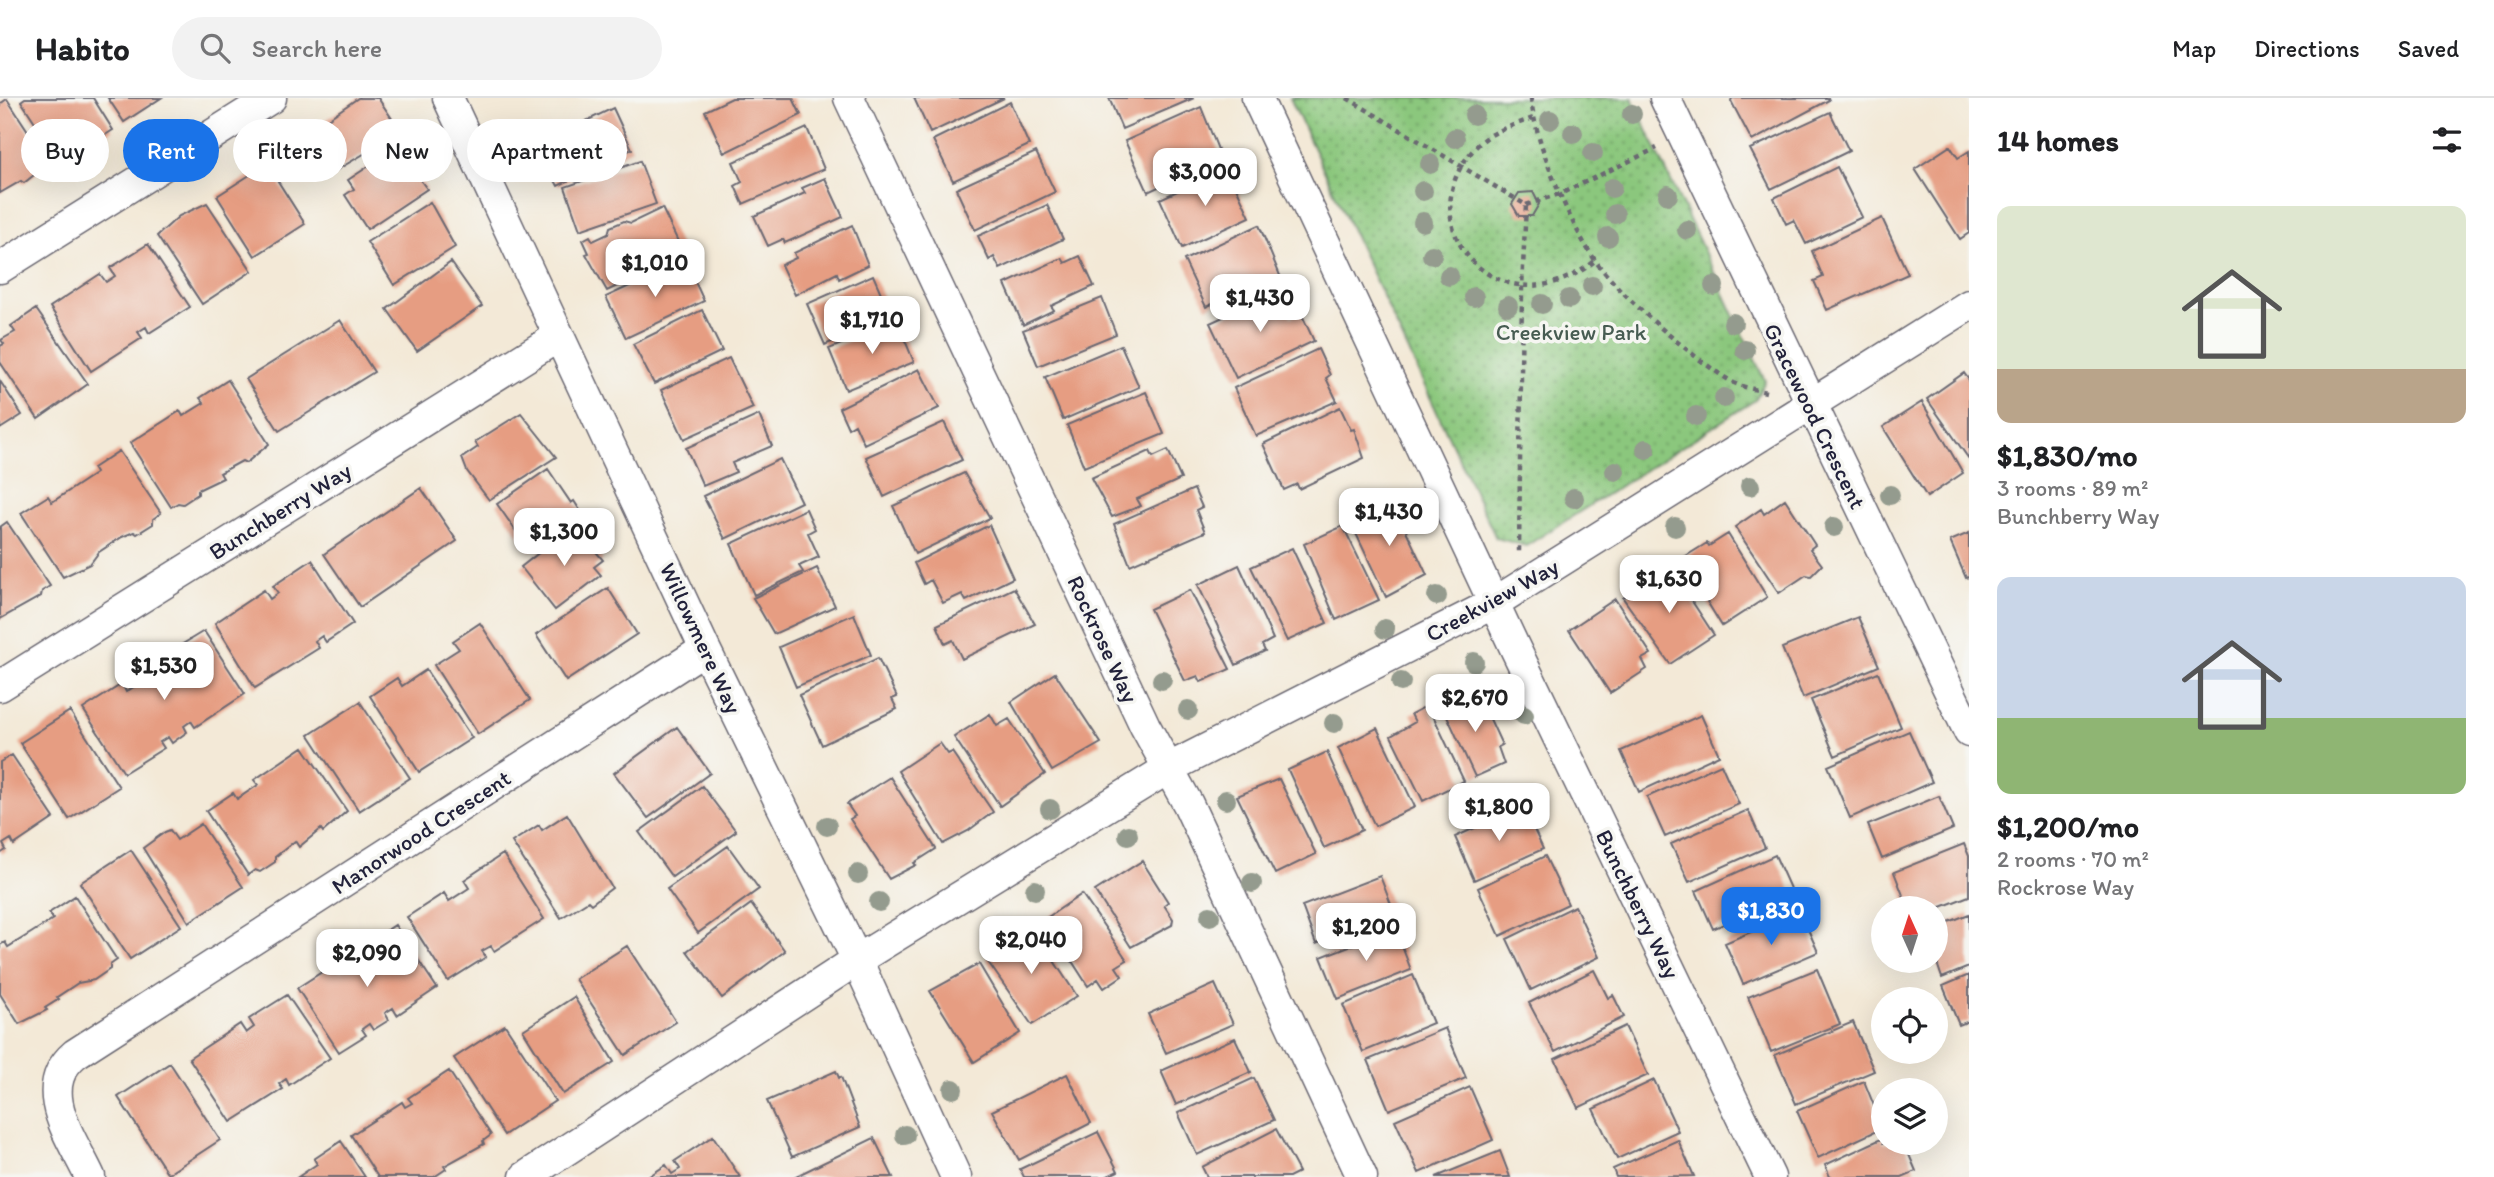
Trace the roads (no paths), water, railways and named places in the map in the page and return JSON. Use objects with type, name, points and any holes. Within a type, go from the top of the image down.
[{"type":"street","points":[[0,268],[271,98]]},
{"type":"street","name":"Willowmere Way","points":[[448,98],[705,649],[858,960],[956,1177]]},
{"type":"street","name":"Rockrose Way","points":[[849,98],[1144,726],[1169,768],[1362,1177]]},
{"type":"street","name":"Bunchberry Way","points":[[1257,98],[1494,603],[1770,1177]]},
{"type":"street","name":"Gracewood Crescent","points":[[1665,98],[1680,136],[1969,732]]},
{"type":"street","name":"Creekview Way","points":[[858,960],[1169,768],[1494,603],[1969,305]]},
{"type":"street","name":"Bunchberry Way","points":[[0,686],[559,336]]},
{"type":"street","name":"Manorwood Crescent","points":[[90,1177],[55,1100],[57,1077],[63,1064],[705,649]]},
{"type":"street","points":[[525,1177],[858,960]]},
{"type":"park label","name":"Creekview Park","points":[[1571,332]]}]
